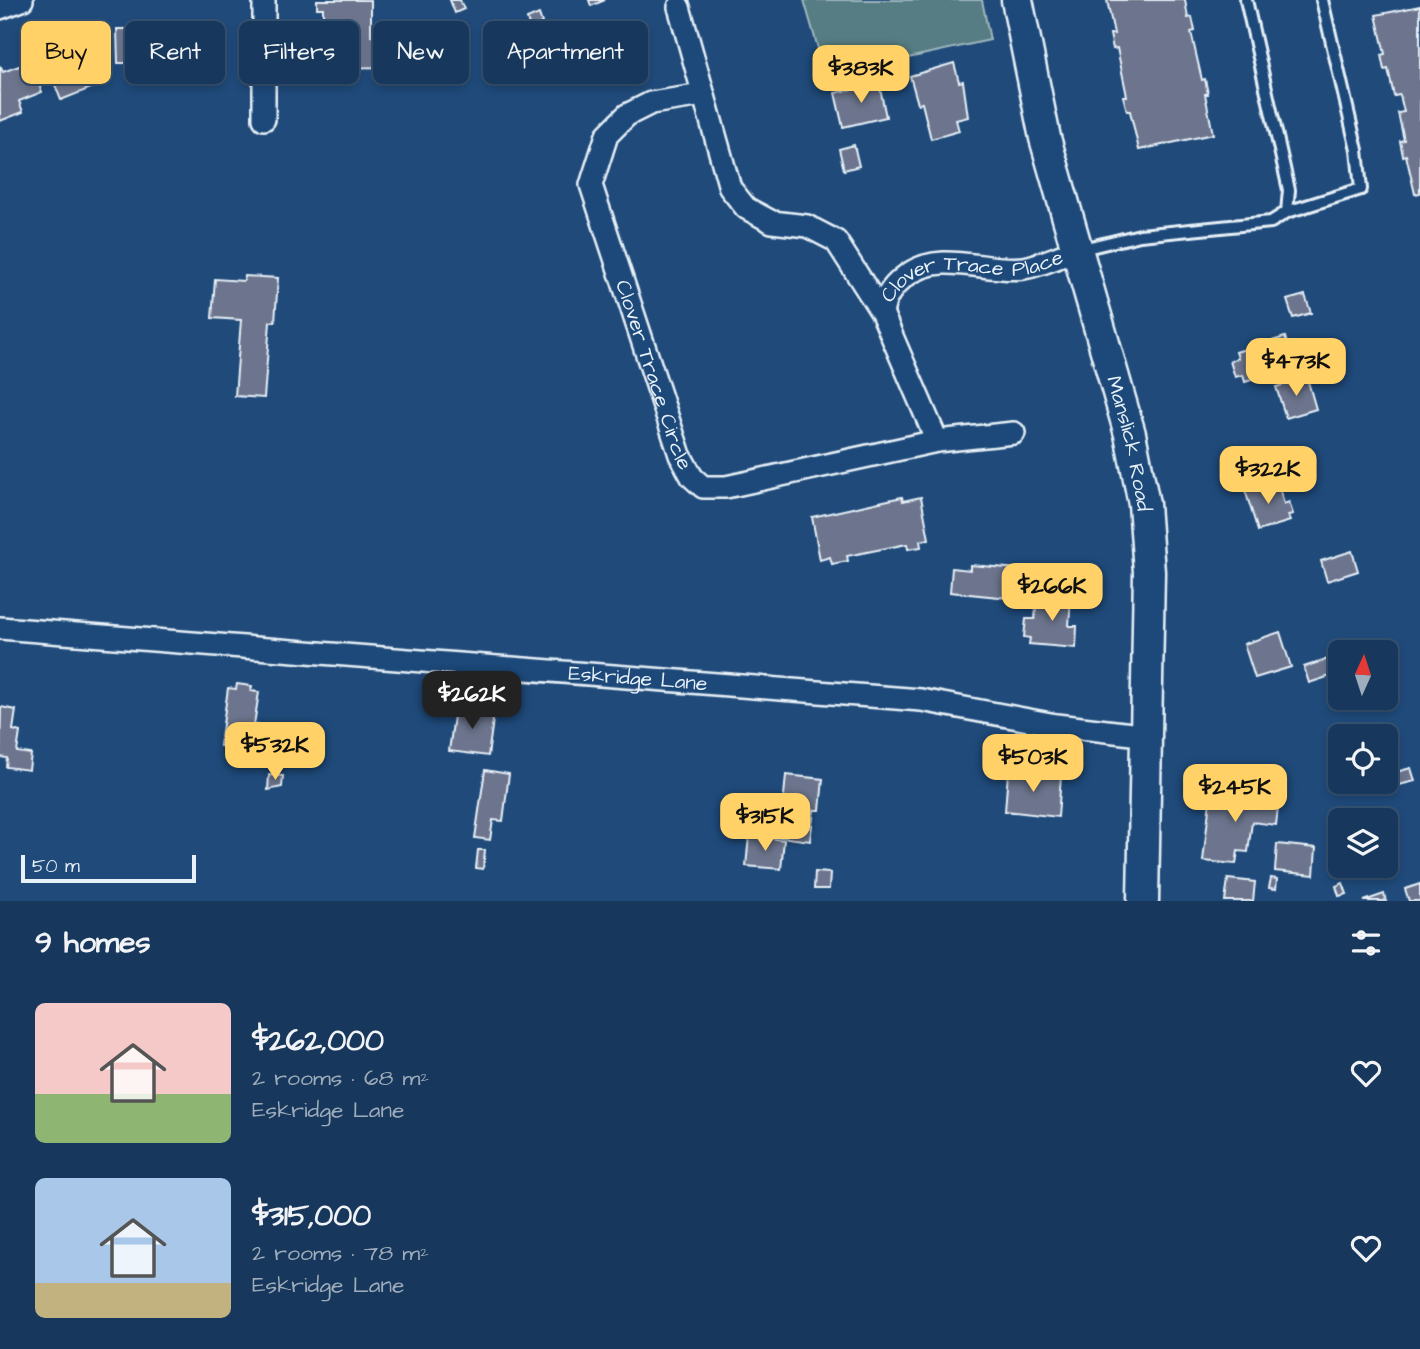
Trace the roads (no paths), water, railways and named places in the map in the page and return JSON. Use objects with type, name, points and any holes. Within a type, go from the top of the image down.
[{"type":"main road","name":"Manslick Road","points":[[1017,0],[1045,138],[1075,251],[1130,434],[1144,504],[1149,572],[1149,736],[1143,901]]},
{"type":"street","points":[[0,8],[22,0]]},
{"type":"street","points":[[264,0],[264,119]]},
{"type":"street","points":[[679,7],[730,188],[746,208],[772,222],[807,226],[836,241],[882,313],[937,441]]},
{"type":"street","name":"Clover Trace Circle","points":[[703,94],[651,103],[626,115],[607,135],[591,185],[680,455],[692,477],[703,487],[726,487],[937,441],[1014,433]]},
{"type":"street","name":"Clover Trace Place","points":[[882,313],[884,300],[893,287],[909,273],[942,263],[984,268],[1025,268],[1075,251]]},
{"type":"street","name":"Eskridge Lane","points":[[0,628],[921,701],[1056,725],[1149,736]]},
{"type":"lane","points":[[1246,0],[1289,190],[1287,212]]},
{"type":"lane","points":[[1075,251],[1140,235],[1271,222],[1287,212],[1361,190],[1357,150],[1322,0]]}]
